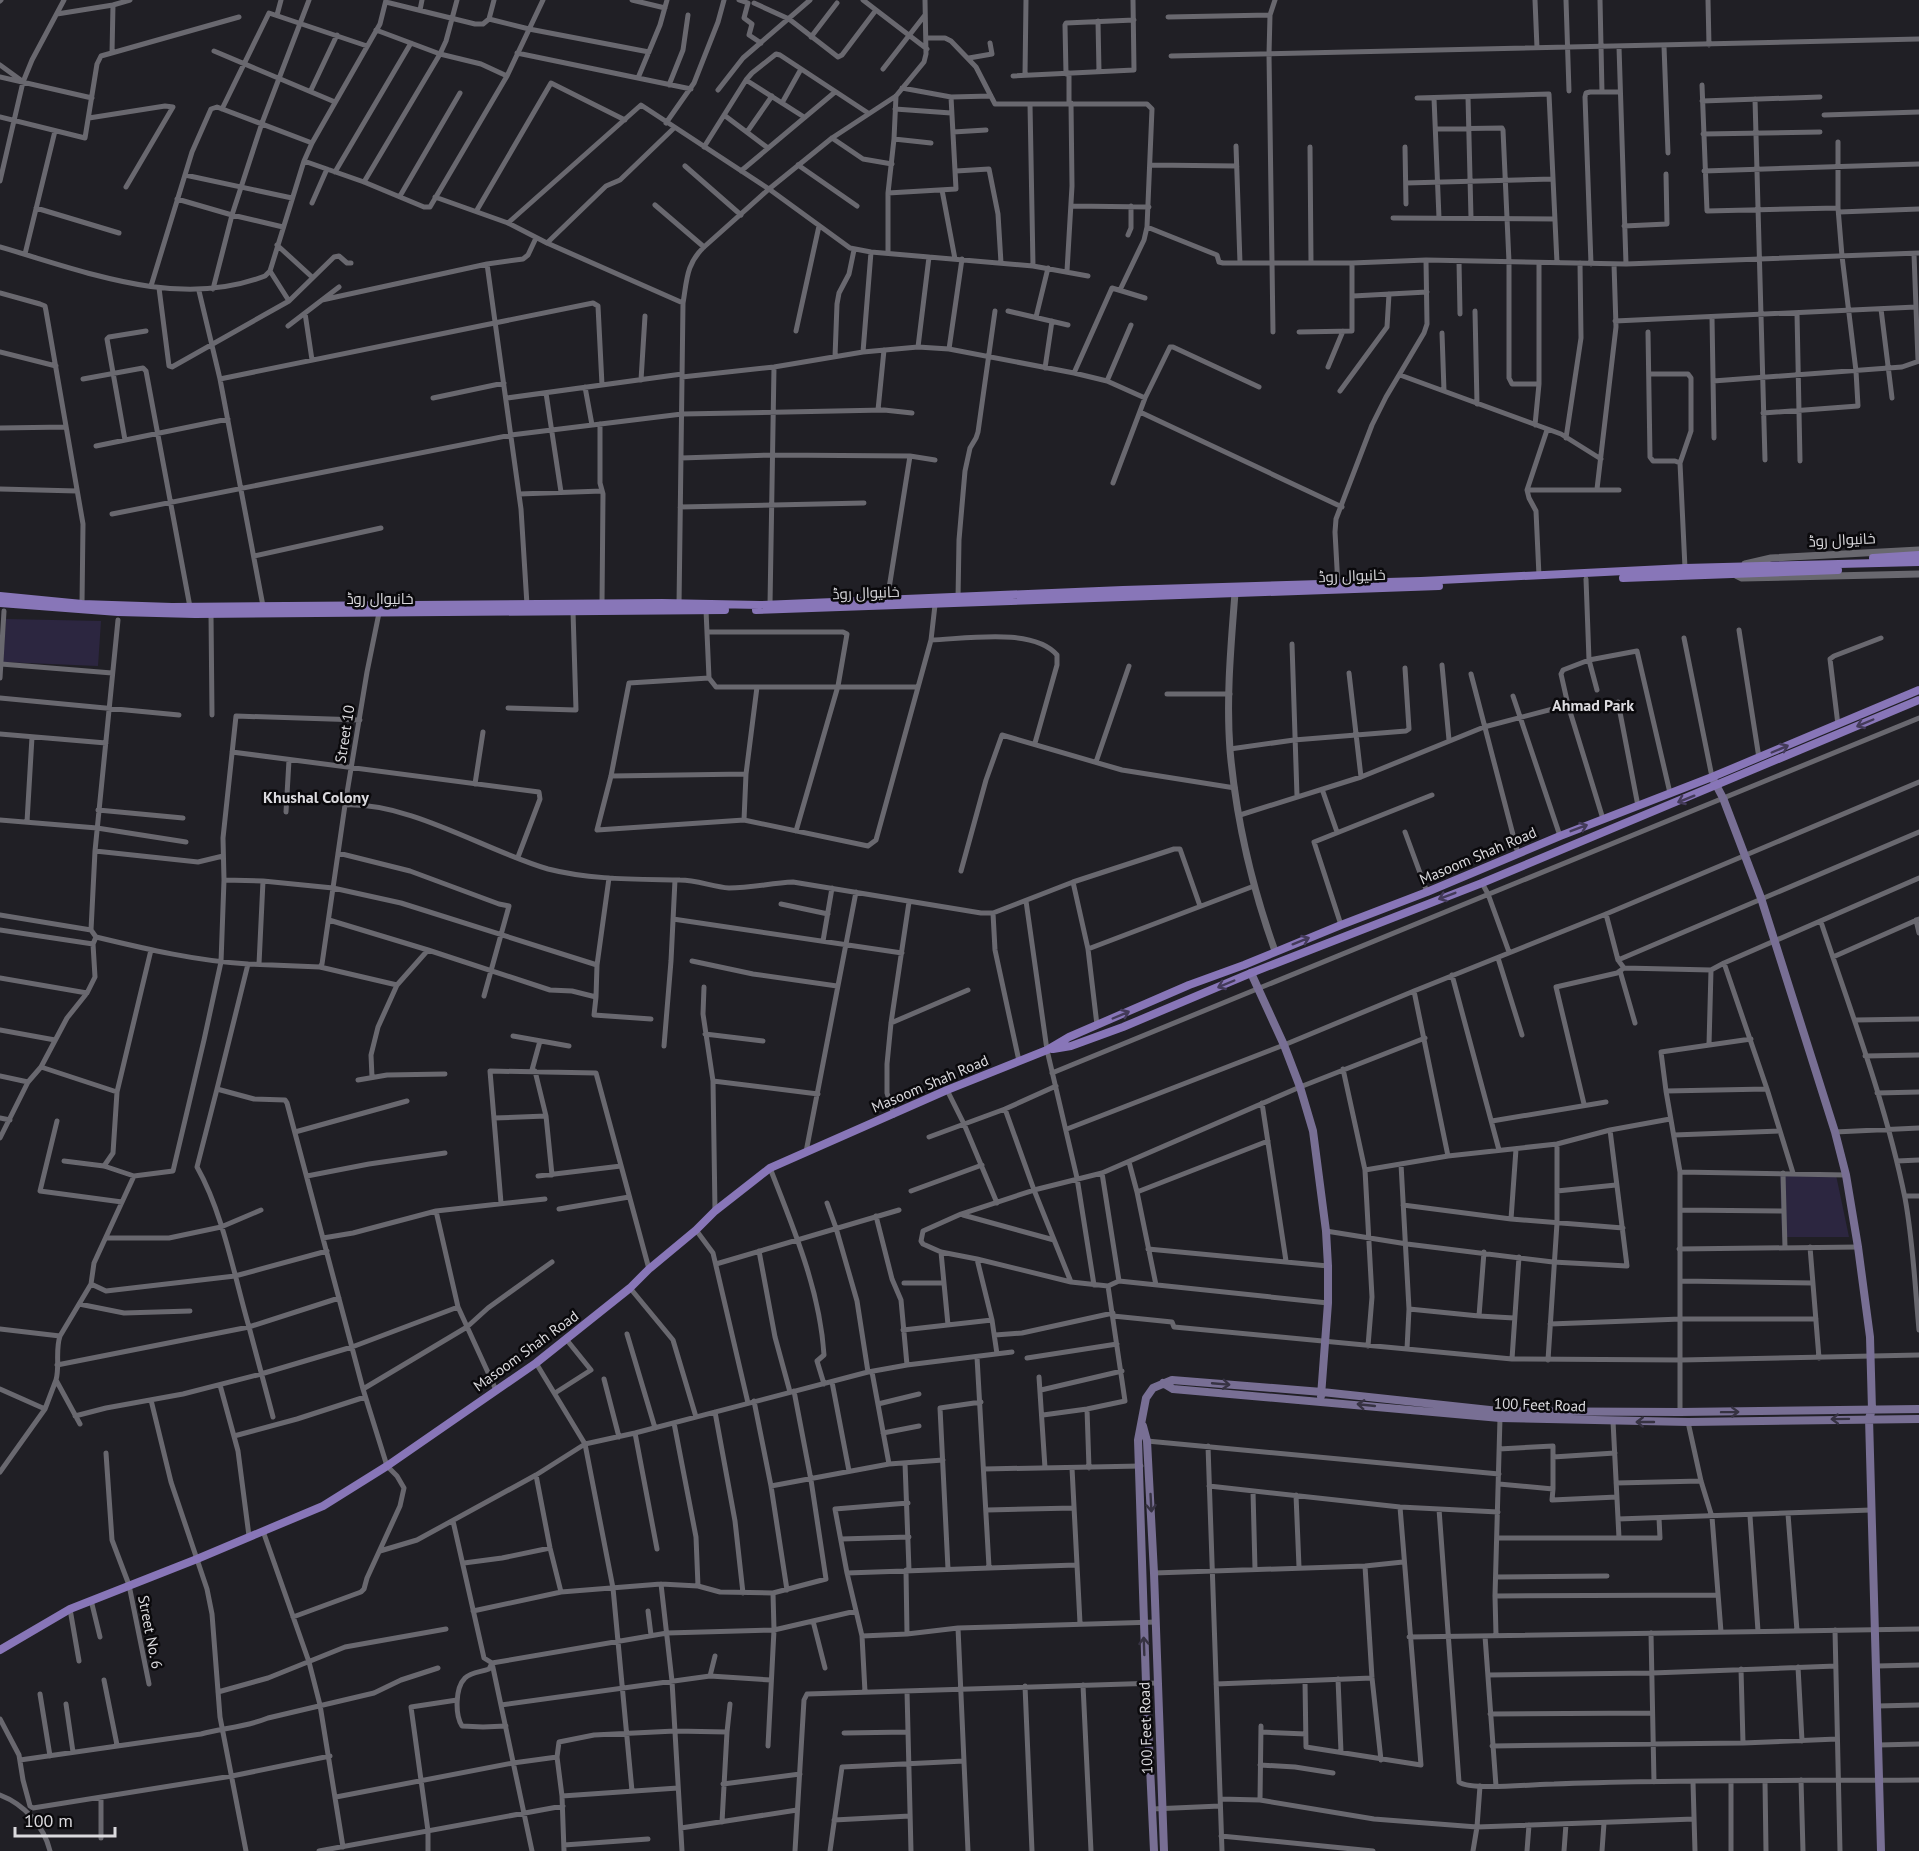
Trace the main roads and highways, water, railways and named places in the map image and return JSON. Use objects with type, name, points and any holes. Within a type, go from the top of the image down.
[{"type":"main road","points":[[1764,566],[1919,555]]},
{"type":"main road","name":"خانیوال روڈ","points":[[1124,594],[1235,593],[1685,568],[1733,570],[1764,566],[1919,562]]},
{"type":"main road","name":"خانیوال روڈ","points":[[2,607],[211,614],[379,613],[602,604],[706,609],[1586,579],[1733,570],[1919,568]]},
{"type":"main road","name":"خانیوال روڈ","points":[[0,596],[82,604],[190,607],[527,608],[573,611],[679,607],[770,607]]},
{"type":"main road","name":"خانیوال روڈ","points":[[887,603],[935,605],[958,600]]},
{"type":"main road","name":"Masoom Shah Road","points":[[1048,1050],[1063,1040],[1190,985],[1428,892],[1560,836],[1759,758],[1919,690]]},
{"type":"main road","name":"Masoom Shah Road","points":[[0,1650],[70,1609],[323,1506],[387,1466],[536,1363],[630,1288],[715,1211],[770,1168],[946,1090],[1048,1050],[1088,1040],[1486,881],[1919,700]]},
{"type":"main road","points":[[1712,777],[1723,798],[1761,898],[1835,1132],[1846,1175],[1858,1247],[1870,1356],[1871,1510],[1881,1851]]},
{"type":"main road","points":[[1336,927],[1337,940]]},
{"type":"main road","points":[[1251,973],[1284,1045],[1313,1131],[1326,1231],[1328,1266],[1326,1341],[1321,1396]]},
{"type":"main road","points":[[1190,985],[1195,997]]},
{"type":"main road","name":"100 Feet Road","points":[[1154,1851],[1138,1440],[1146,1398],[1154,1388],[1172,1380],[1500,1418],[1688,1422],[1870,1414],[1919,1409]]},
{"type":"main road","name":"100 Feet Road","points":[[1321,1396],[1499,1411],[1870,1414],[1919,1419]]},
{"type":"main road","name":"100 Feet Road","points":[[1142,1425],[1147,1442],[1149,1466],[1164,1851]]},
{"type":"district","name":"Ahmad Park","points":[[1593,705]]},
{"type":"district","name":"Khushal Colony","points":[[316,797]]}]
